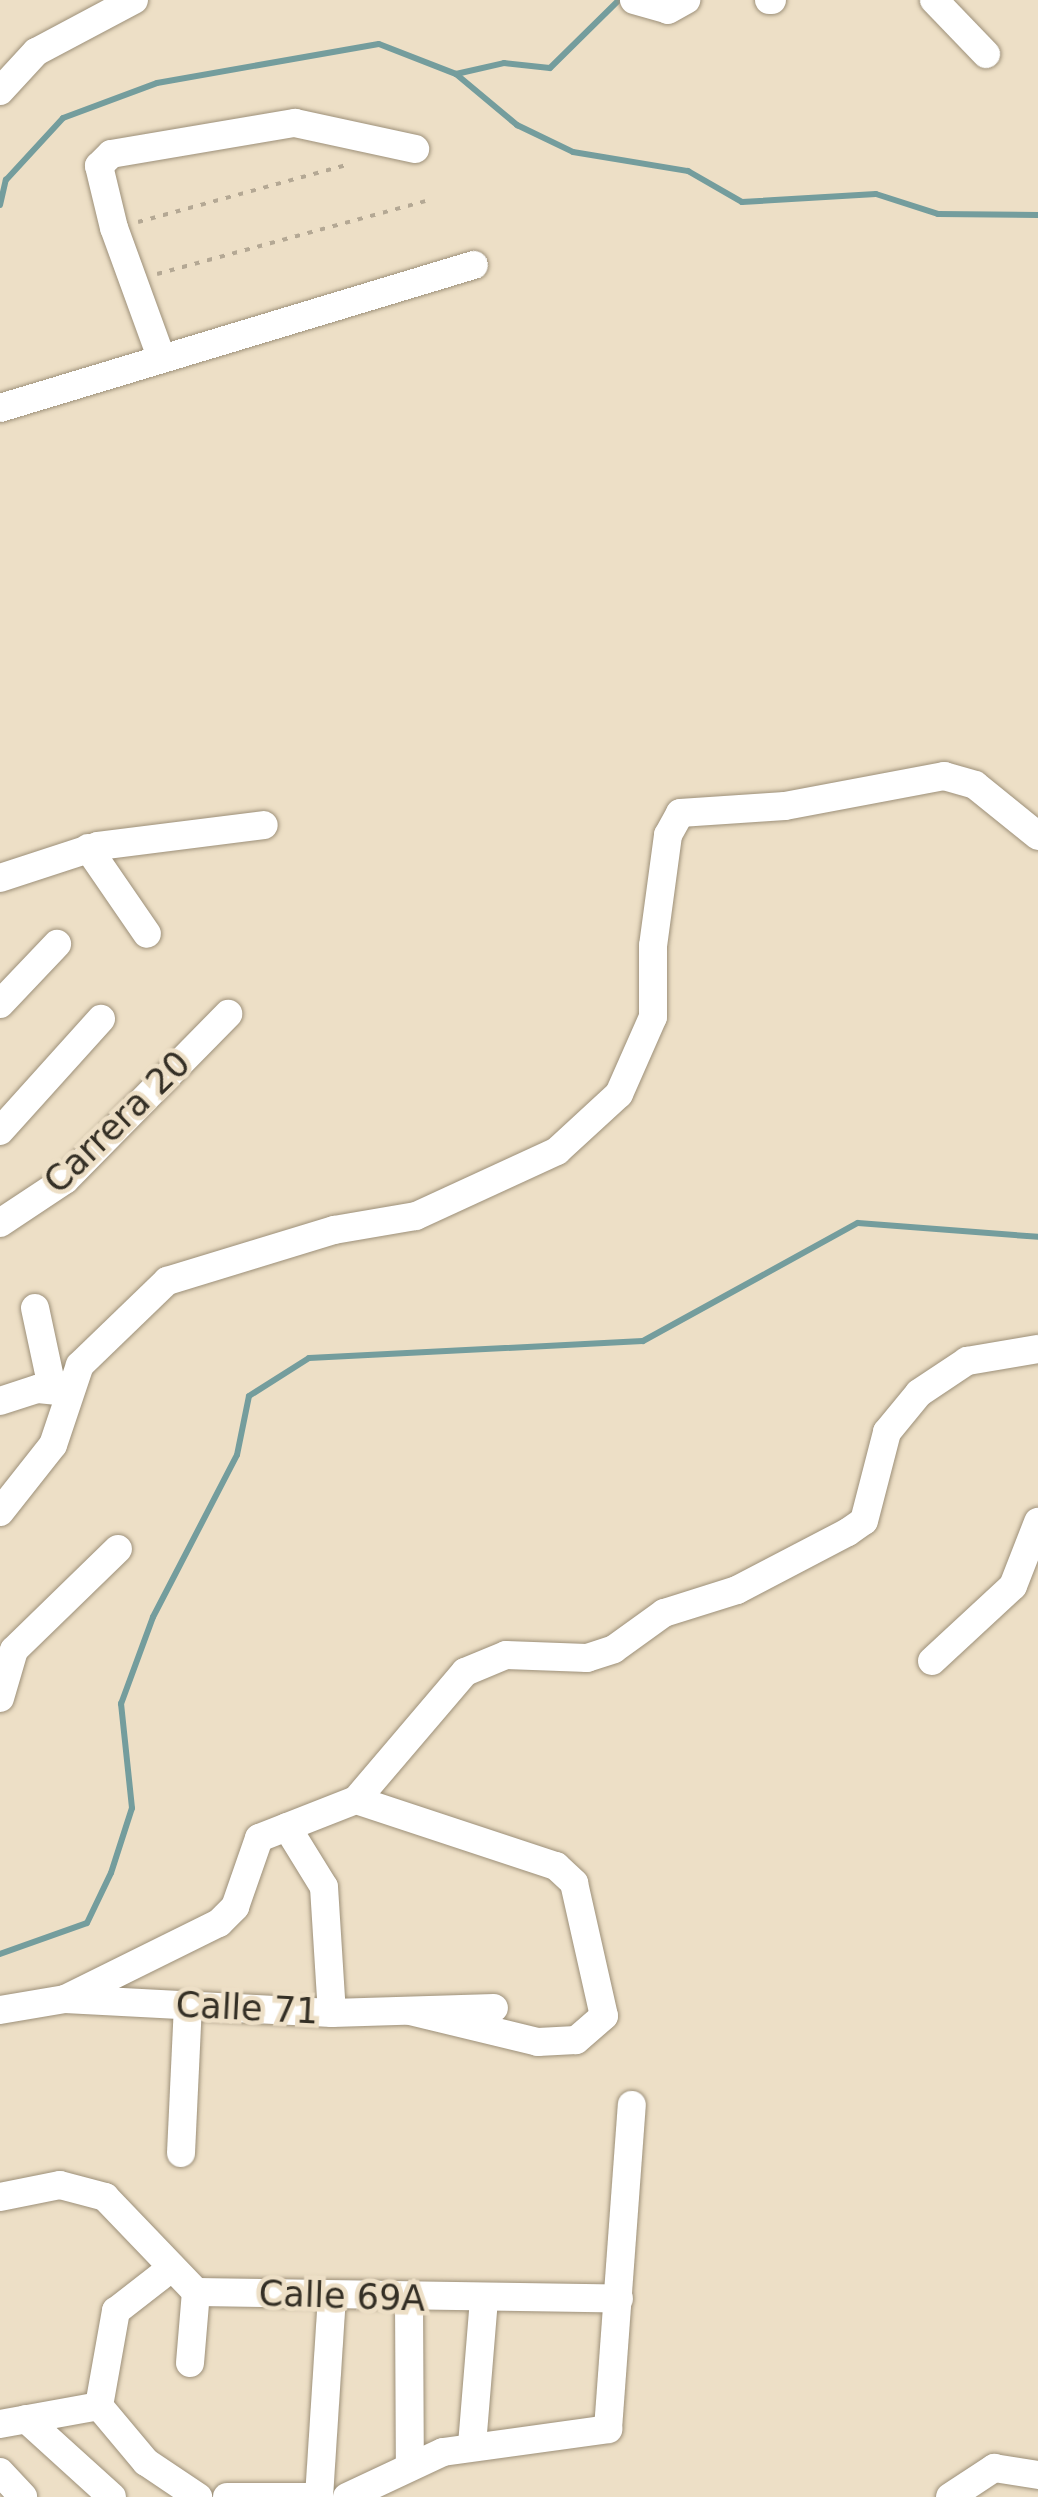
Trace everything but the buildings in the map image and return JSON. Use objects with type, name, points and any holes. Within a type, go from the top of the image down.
[{"type":"street","points":[[0,91],[36,52],[134,0]]},
{"type":"street","points":[[634,0],[668,10],[686,0]]},
{"type":"street","points":[[934,0],[986,54]]},
{"type":"street","points":[[161,356],[114,228],[99,166],[110,154],[296,123],[415,149]]},
{"type":"street","points":[[0,408],[161,356],[474,265]]},
{"type":"street","points":[[0,1401],[60,1390],[115,1325],[166,1280],[416,1216],[557,1151],[619,1094],[653,1016],[652,946],[668,835],[680,813],[944,776],[975,785],[1038,836]]},
{"type":"street","points":[[0,878],[88,848],[264,824]]},
{"type":"street","points":[[88,848],[147,934]]},
{"type":"street","points":[[0,1004],[56,944]]},
{"type":"street","name":"Carrera 20","points":[[0,1223],[65,1180],[228,1014]]},
{"type":"street","points":[[0,1132],[101,1019]]},
{"type":"street","points":[[0,1512],[53,1445],[60,1390],[35,1308]]},
{"type":"street","points":[[65,2000],[219,1923],[235,1907],[250,1849],[287,1827],[356,1800],[465,1672],[506,1655],[587,1658],[614,1649],[664,1613],[737,1590],[848,1532],[864,1521],[887,1432],[919,1394],[967,1361],[1038,1349]]},
{"type":"street","points":[[932,1661],[1013,1586],[1038,1522]]},
{"type":"street","points":[[0,1698],[14,1650],[118,1549]]},
{"type":"street","points":[[356,1800],[556,1866],[574,1882],[604,2016],[576,2040],[538,2042],[410,2010]]},
{"type":"street","points":[[287,1827],[329,1907],[332,2013]]},
{"type":"street","name":"Calle 71","points":[[0,2010],[65,2000],[332,2013],[494,2008]]},
{"type":"street","points":[[181,2153],[188,2006]]},
{"type":"street","points":[[352,2496],[410,2467],[472,2446],[608,2429],[632,2106]]},
{"type":"street","points":[[0,2198],[60,2186],[105,2197],[196,2292],[190,2363]]},
{"type":"street","points":[[99,2406],[116,2311],[170,2268]]},
{"type":"street","name":"Calle 69A","points":[[196,2292],[409,2299],[619,2299]]},
{"type":"street","points":[[319,2497],[332,2296]]},
{"type":"street","points":[[409,2299],[410,2467]]},
{"type":"street","points":[[472,2446],[484,2300]]},
{"type":"street","points":[[13,2421],[99,2406]]},
{"type":"street","points":[[99,2406],[146,2462],[198,2497]]},
{"type":"street","points":[[13,2421],[112,2497]]},
{"type":"street","points":[[950,2497],[994,2468],[1038,2475]]},
{"type":"street","points":[[0,2472],[22,2497]]},
{"type":"street","points":[[228,2497],[312,2497]]},
{"type":"path","points":[[114,228],[346,165]]},
{"type":"path","points":[[133,280],[425,201]]},
{"type":"waterway","points":[[0,205],[6,180],[63,118],[157,83],[379,44],[456,74],[504,63],[550,68],[619,0]]},
{"type":"waterway","points":[[456,74],[517,125],[573,152],[688,171],[742,202],[876,194],[938,214],[1038,215]]},
{"type":"waterway","points":[[0,1954],[87,1923],[111,1873],[132,1808],[121,1704],[153,1617],[237,1455],[249,1396],[309,1358],[643,1341],[858,1223],[1038,1237]]}]
